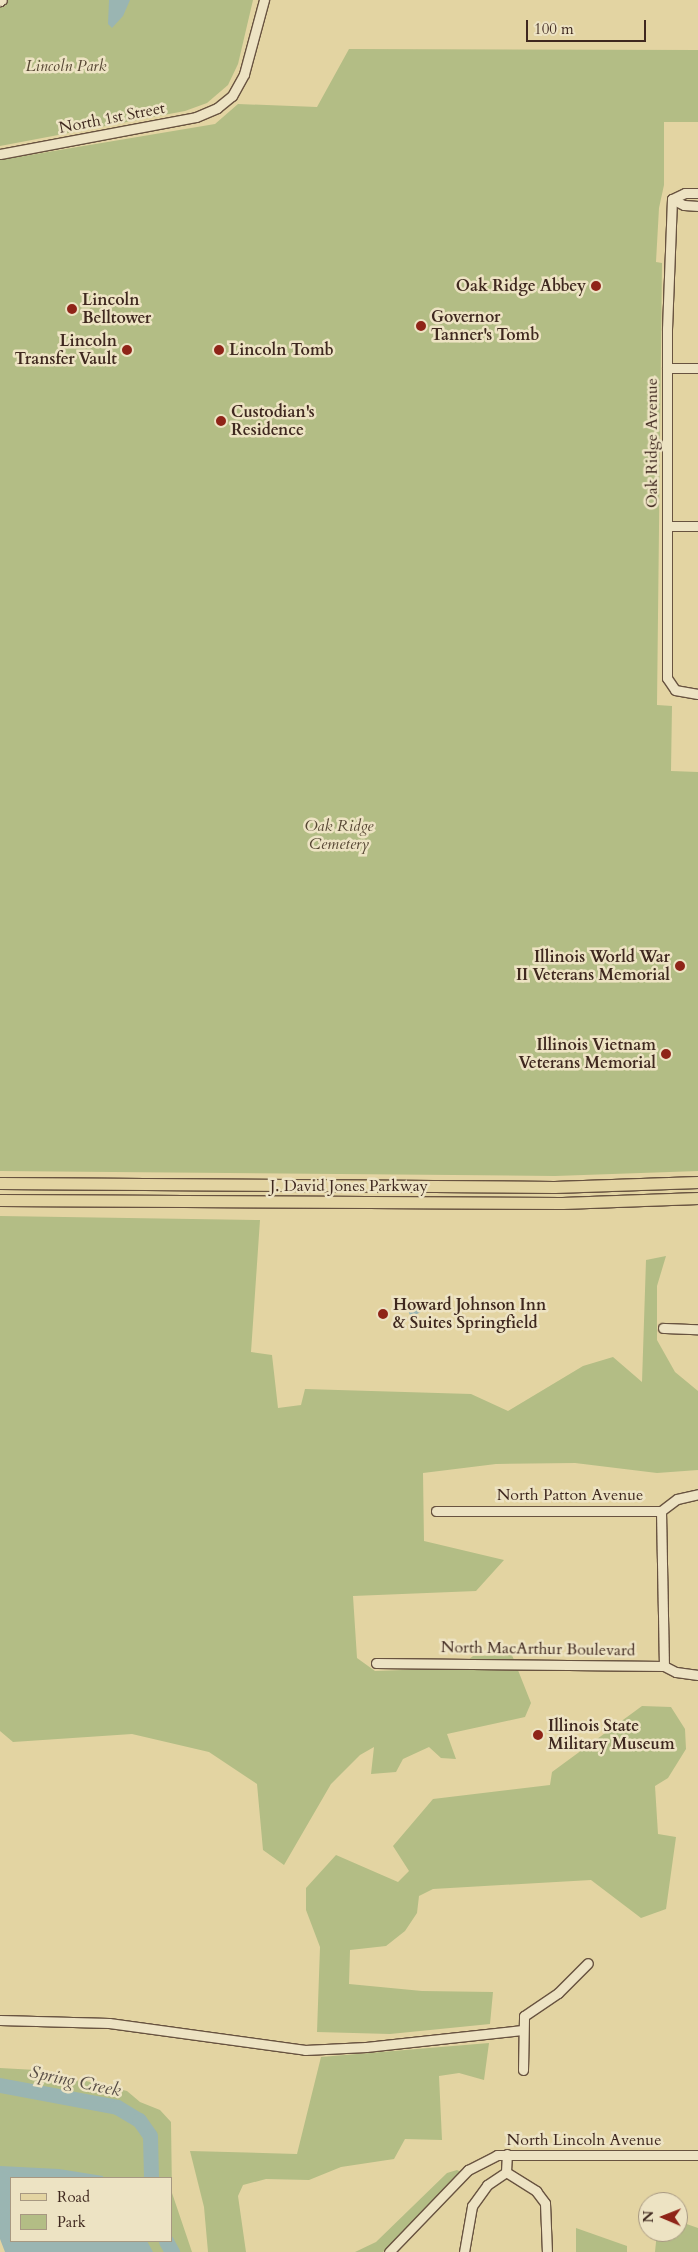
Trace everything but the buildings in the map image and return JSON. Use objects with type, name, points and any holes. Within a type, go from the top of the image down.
[{"type":"main road","name":"J. David Jones Parkway","points":[[0,1183],[554,1186],[698,1182]]},
{"type":"main road","name":"J. David Jones Parkway","points":[[0,1200],[562,1203],[698,1198]]},
{"type":"street","name":"North 1st Street","points":[[0,154],[196,117],[226,103],[244,74],[264,0]]},
{"type":"street","points":[[672,199],[685,192],[698,193]]},
{"type":"street","points":[[672,199],[684,205],[698,206]]},
{"type":"street","name":"Oak Ridge Avenue","points":[[672,199],[667,368],[667,678],[671,686],[680,692],[698,694]]},
{"type":"street","points":[[667,368],[698,368]]},
{"type":"street","points":[[668,526],[698,526]]},
{"type":"street","points":[[663,1328],[698,1329]]},
{"type":"street","name":"North Patton Avenue","points":[[436,1511],[661,1511],[677,1499],[698,1494]]},
{"type":"street","points":[[661,1511],[664,1666]]},
{"type":"street","name":"North MacArthur Boulevard","points":[[376,1663],[664,1666],[676,1672],[698,1675]]},
{"type":"street","points":[[523,2070],[522,2030],[524,2016],[528,2011],[558,1993],[588,1963]]},
{"type":"street","points":[[0,2020],[109,2022],[305,2050],[366,2047],[522,2030]]},
{"type":"street","points":[[506,2172],[507,2154]]},
{"type":"street","name":"North Lincoln Avenue","points":[[389,2252],[468,2170],[491,2157],[507,2154],[698,2156]]},
{"type":"street","points":[[464,2252],[474,2201],[487,2185],[506,2172]]},
{"type":"street","points":[[506,2172],[536,2191],[545,2203],[547,2252]]},
{"type":"green space","name":"Lincoln Park","points":[[0,0],[253,0],[238,64],[228,85],[207,103],[185,111],[0,146]]},
{"type":"green space","name":"Oak Ridge Cemetery","points":[[349,49],[698,50],[698,122],[664,122],[664,185],[659,208],[656,262],[662,263],[657,705],[672,706],[671,771],[698,772],[698,1171],[555,1176],[0,1171],[0,160],[215,124],[238,104],[317,107]]},
{"type":"green space","points":[[0,1216],[260,1220],[251,1352],[272,1355],[278,1408],[301,1405],[305,1389],[471,1394],[508,1411],[583,1366],[613,1357],[642,1382],[646,1260],[666,1256],[657,1286],[657,1340],[675,1372],[698,1391],[698,1470],[657,1473],[575,1463],[496,1464],[423,1473],[424,1541],[504,1560],[476,1591],[353,1596],[357,1658],[375,1671],[458,1668],[473,1656],[512,1655],[531,1703],[525,1717],[447,1734],[456,1759],[441,1758],[429,1747],[403,1759],[396,1772],[371,1774],[374,1747],[360,1755],[331,1784],[284,1865],[263,1850],[257,1784],[209,1752],[132,1734],[13,1742],[0,1731]]},
{"type":"green space","points":[[642,1706],[671,1707],[685,1729],[686,1749],[668,1778],[655,1786],[658,1834],[676,1837],[666,1909],[641,1918],[591,1880],[433,1889],[419,1896],[417,1913],[405,1931],[386,1946],[350,1950],[349,1984],[422,1991],[493,1992],[490,2024],[390,2034],[317,2032],[320,1947],[306,1910],[306,1888],[336,1855],[398,1882],[409,1871],[393,1846],[433,1799],[550,1785],[552,1772]]},
{"type":"green space","points":[[489,2043],[484,2080],[459,2073],[439,2076],[442,2140],[405,2139],[394,2159],[341,2167],[309,2180],[266,2179],[243,2185],[238,2196],[246,2252],[208,2252],[204,2207],[190,2151],[297,2154],[321,2057]]},
{"type":"green space","points":[[0,2068],[36,2070],[61,2080],[86,2081],[127,2091],[140,2102],[160,2110],[171,2122],[172,2177],[82,2177],[0,2172]]},
{"type":"green space","points":[[457,2170],[461,2172],[383,2252],[355,2252],[376,2242],[447,2173]]},
{"type":"green space","points":[[172,2193],[192,2252],[148,2252],[144,2242],[172,2242]]},
{"type":"green space","points":[[688,2224],[698,2228],[698,2252],[655,2252],[656,2242],[688,2242]]},
{"type":"green space","points":[[576,2228],[627,2246],[627,2252],[576,2252]]},
{"type":"water","points":[[109,0],[130,0],[123,16],[112,28],[108,24]]},
{"type":"water","points":[[423,1300],[427,1309],[411,1317],[407,1309]]},
{"type":"water","points":[[0,2166],[59,2169],[103,2177],[10,2177],[10,2242],[148,2242],[153,2252],[5,2252],[0,2239]]},
{"type":"waterway","name":"Spring Creek","points":[[0,2085],[117,2107],[139,2120],[150,2136],[151,2177]]},
{"type":"waterway","name":"Spring Creek","points":[[167,2242],[172,2252]]},
{"type":"place","name":"Oak Ridge Abbey","points":[[596,286]]},
{"type":"place","name":"Lincoln Belltower","points":[[72,309]]},
{"type":"place","name":"Governor Tanner's Tomb","points":[[421,326]]},
{"type":"place","name":"Lincoln Transfer Vault","points":[[127,350]]},
{"type":"place","name":"Lincoln Tomb","points":[[219,350]]},
{"type":"place","name":"Custodian's Residence","points":[[221,421]]},
{"type":"place","name":"Illinois World War II Veterans Memorial","points":[[680,966]]},
{"type":"place","name":"Illinois Vietnam Veterans Memorial","points":[[666,1054]]},
{"type":"place","name":"Howard Johnson Inn & Suites Springfield","points":[[383,1314]]},
{"type":"place","name":"Illinois State Military Museum","points":[[538,1735]]}]
